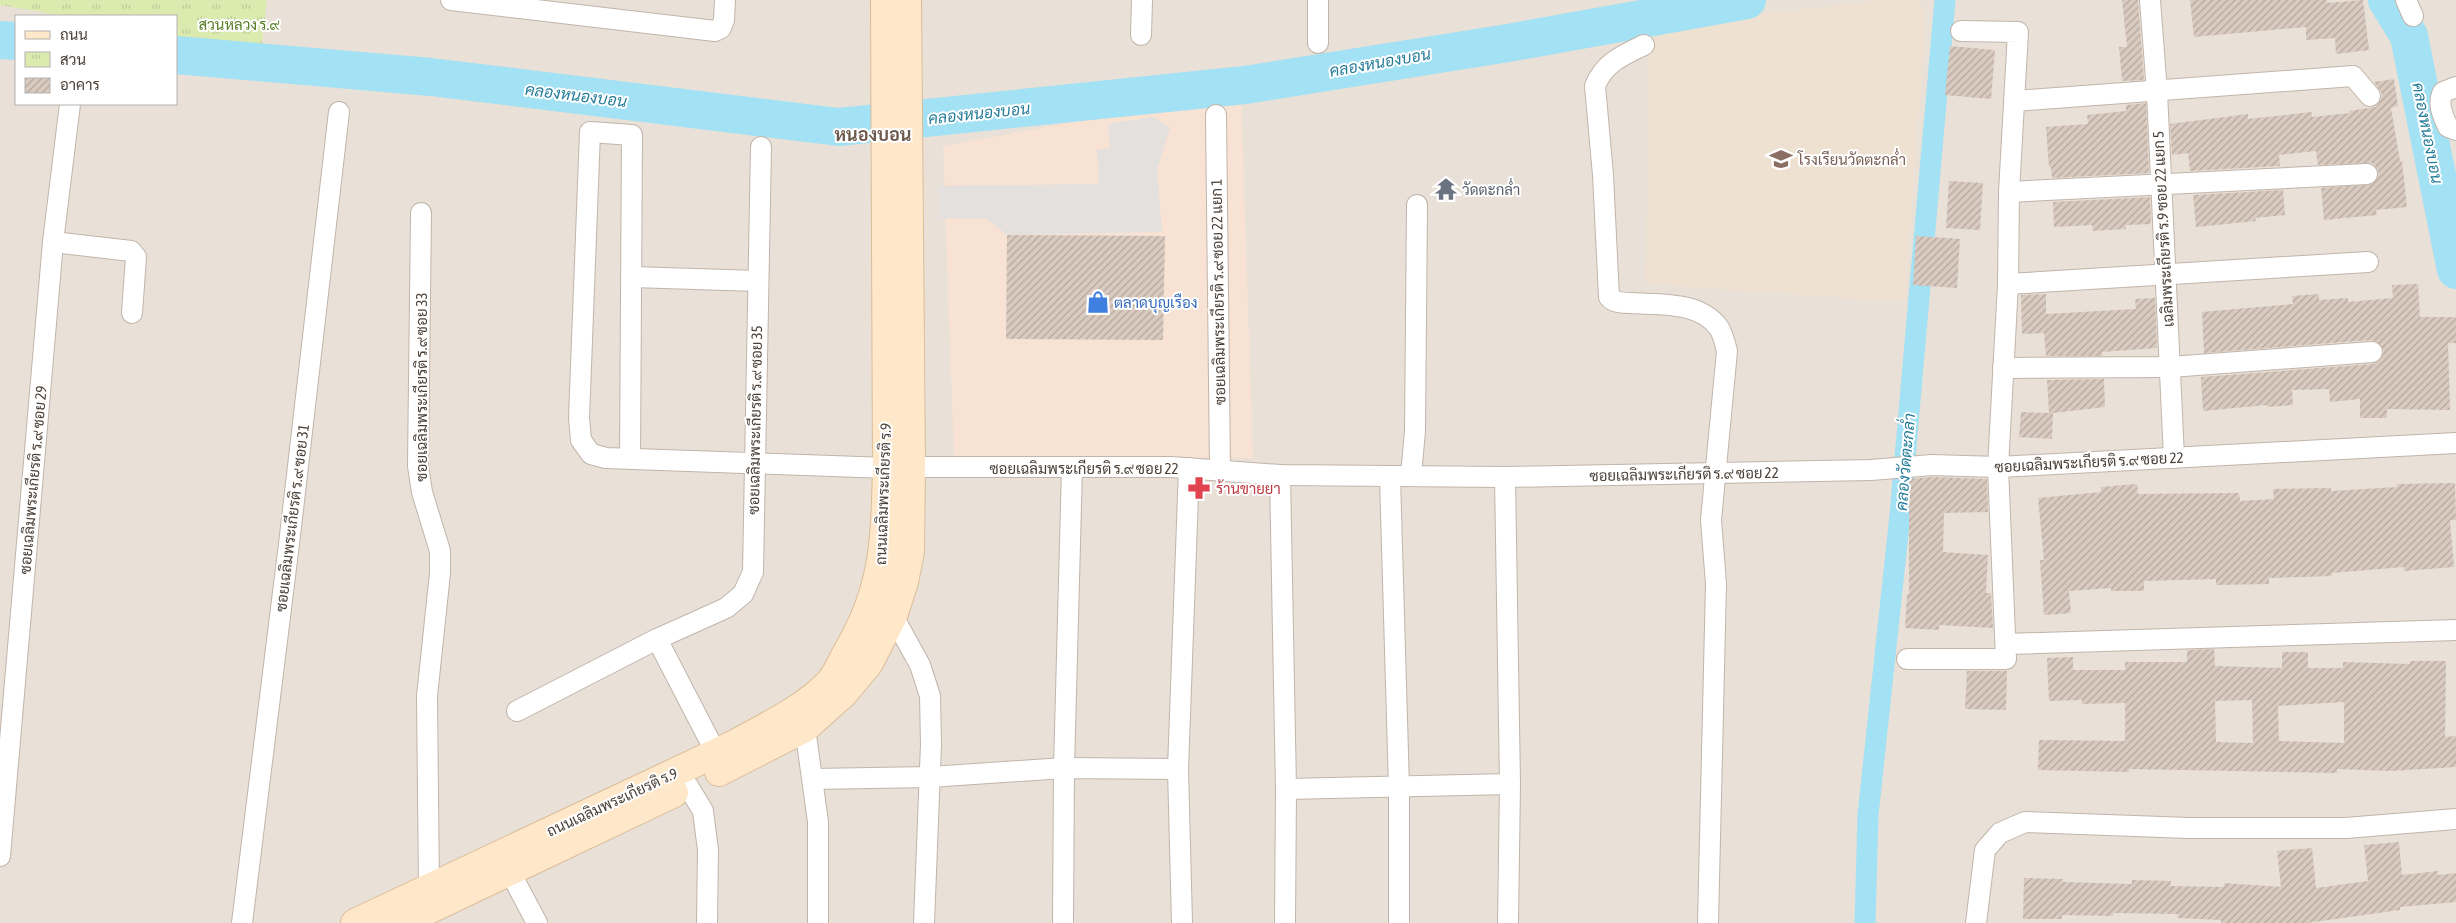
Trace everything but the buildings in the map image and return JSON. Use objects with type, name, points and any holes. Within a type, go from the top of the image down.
[{"type":"main road","name":"ถนนเฉลิมพระเกียรติ ร.9","points":[[885,0],[885,97],[897,139]]},
{"type":"main road","name":"ถนนเฉลิมพระเกียรติ ร.9","points":[[401,923],[805,728],[844,693],[869,663],[893,616],[904,582],[910,551],[899,467],[897,139],[907,73],[907,0]]},
{"type":"main road","name":"ถนนเฉลิมพระเกียรติ ร.9","points":[[355,923],[716,752],[787,715],[830,682],[862,627],[879,579],[885,532],[899,467]]},
{"type":"street","points":[[452,0],[578,7],[716,31],[721,28],[724,20],[724,0]]},
{"type":"street","points":[[1141,35],[1142,0]]},
{"type":"street","points":[[1318,0],[1318,43]]},
{"type":"street","name":"เฉลิมพระเกียรติ ร.9 ซอย 22 แยก 5","points":[[2150,0],[2157,92],[2164,276],[2174,458]]},
{"type":"street","points":[[1907,660],[2006,659],[1998,467],[2008,284],[2008,192],[2018,32],[1961,31]]},
{"type":"street","points":[[1644,45],[1607,65],[1600,74],[1595,86],[1603,175],[1609,294],[1612,300],[1625,303],[1673,305],[1696,310],[1710,319],[1720,329],[1727,351],[1711,520],[1716,584],[1708,923]]},
{"type":"street","points":[[2015,101],[2353,76],[2370,96]]},
{"type":"street","points":[[2456,87],[2443,92],[2441,98],[2442,114],[2448,127],[2456,130]]},
{"type":"street","name":"ซอยเฉลิมพระเกียรติ ร.๙ ซอย 29","points":[[0,856],[53,242],[70,105]]},
{"type":"street","name":"ซอยเฉลิมพระเกียรติ ร.๙ ซอย 31","points":[[242,923],[289,544],[339,112]]},
{"type":"street","name":"ซอยเฉลิมพระเกียรติ ร.๙ ซอย 22 แยก 1","points":[[1216,115],[1220,470]]},
{"type":"street","name":"ซอยเฉลิมพระเกียรติ ร.๙ ซอย 22","points":[[632,278],[632,135],[590,132],[579,418],[581,440],[590,454],[606,458],[899,467],[1189,468],[1280,475],[1505,477],[1871,470],[1932,465],[1998,467],[2456,443]]},
{"type":"street","name":"ซอยเฉลิมพระเกียรติ ร.๙ ซอย 35","points":[[517,711],[657,639],[726,608],[743,594],[753,572],[761,148]]},
{"type":"street","points":[[2008,192],[2160,186],[2367,174]]},
{"type":"street","points":[[1411,476],[1415,431],[1417,205]]},
{"type":"street","name":"ซอยเฉลิมพระเกียรติ ร.๙ ซอย 33","points":[[421,213],[418,466],[422,492],[440,551],[440,573],[427,696],[429,888]]},
{"type":"street","points":[[53,242],[131,251],[136,257],[132,313]]},
{"type":"street","points":[[2008,284],[2164,276],[2368,262]]},
{"type":"street","points":[[630,458],[632,278],[758,281]]},
{"type":"street","points":[[2003,368],[2170,367],[2372,352]]},
{"type":"street","points":[[1063,923],[1064,768],[1072,468]]},
{"type":"street","points":[[1182,923],[1178,769],[1189,468]]},
{"type":"street","points":[[1280,475],[1286,789],[1285,923]]},
{"type":"street","points":[[1390,477],[1399,788],[1399,923]]},
{"type":"street","points":[[1505,477],[1510,784],[1508,923]]},
{"type":"street","points":[[893,616],[906,635],[920,665],[930,696],[930,777],[924,923]]},
{"type":"street","points":[[2006,644],[2456,630]]},
{"type":"street","points":[[657,639],[716,752]]},
{"type":"street","points":[[805,728],[818,822],[818,923]]},
{"type":"street","points":[[813,779],[930,777],[1064,768],[1178,769]]},
{"type":"street","points":[[1286,789],[1399,788],[1510,784]]},
{"type":"street","points":[[688,786],[703,811],[708,850],[707,923]]},
{"type":"street","points":[[1976,923],[1985,850],[2000,833],[2026,822],[2189,828],[2346,828],[2456,819]]},
{"type":"street","points":[[510,872],[537,923]]},
{"type":"shaded area","points":[[0,0],[2456,0],[2456,923],[0,923]]},
{"type":"shaded area","name":"โรงเรียนวัดตะกล่ำ","points":[[1884,0],[1916,0],[1926,9],[1905,302],[1646,284],[1649,34],[1746,16]]},
{"type":"shaded area","name":"ตลาดบุญเรือง","points":[[1241,94],[1253,458],[954,457],[943,146],[1181,102]]},
{"type":"shaded area","points":[[1154,117],[1170,128],[1157,169],[1162,232],[1007,235],[987,219],[938,218],[938,186],[1099,184],[1097,150],[1110,148],[1108,124]]},
{"type":"green space","name":"สวนหลวง ร.๙","points":[[0,0],[267,0],[261,52],[178,37],[178,15],[58,15],[0,5]]},
{"type":"waterway","name":"คลองหนองบอน","points":[[178,55],[431,77],[839,127],[1245,85],[1508,43],[1747,0]]},
{"type":"waterway","name":"คลองวัดตะกล่ำ","points":[[1865,923],[1868,815],[1900,515],[1945,0]]},
{"type":"waterway","name":"คลองหนองบอน","points":[[2387,0],[2409,36],[2456,270]]},
{"type":"waterway","name":"คลองหนองบอน","points":[[0,40],[15,41]]},
{"type":"place","name":"โรงเรียนวัดตะกล่ำ","points":[[1781,159]]},
{"type":"place","name":"วัดตะกล่ำ","points":[[1446,189]]},
{"type":"place","name":"ตลาดบุญเรือง","points":[[1098,302]]},
{"type":"place","name":"ร้านขายยา","points":[[1199,488]]},
{"type":"district","name":"หนองบอน","points":[[873,134]]}]
